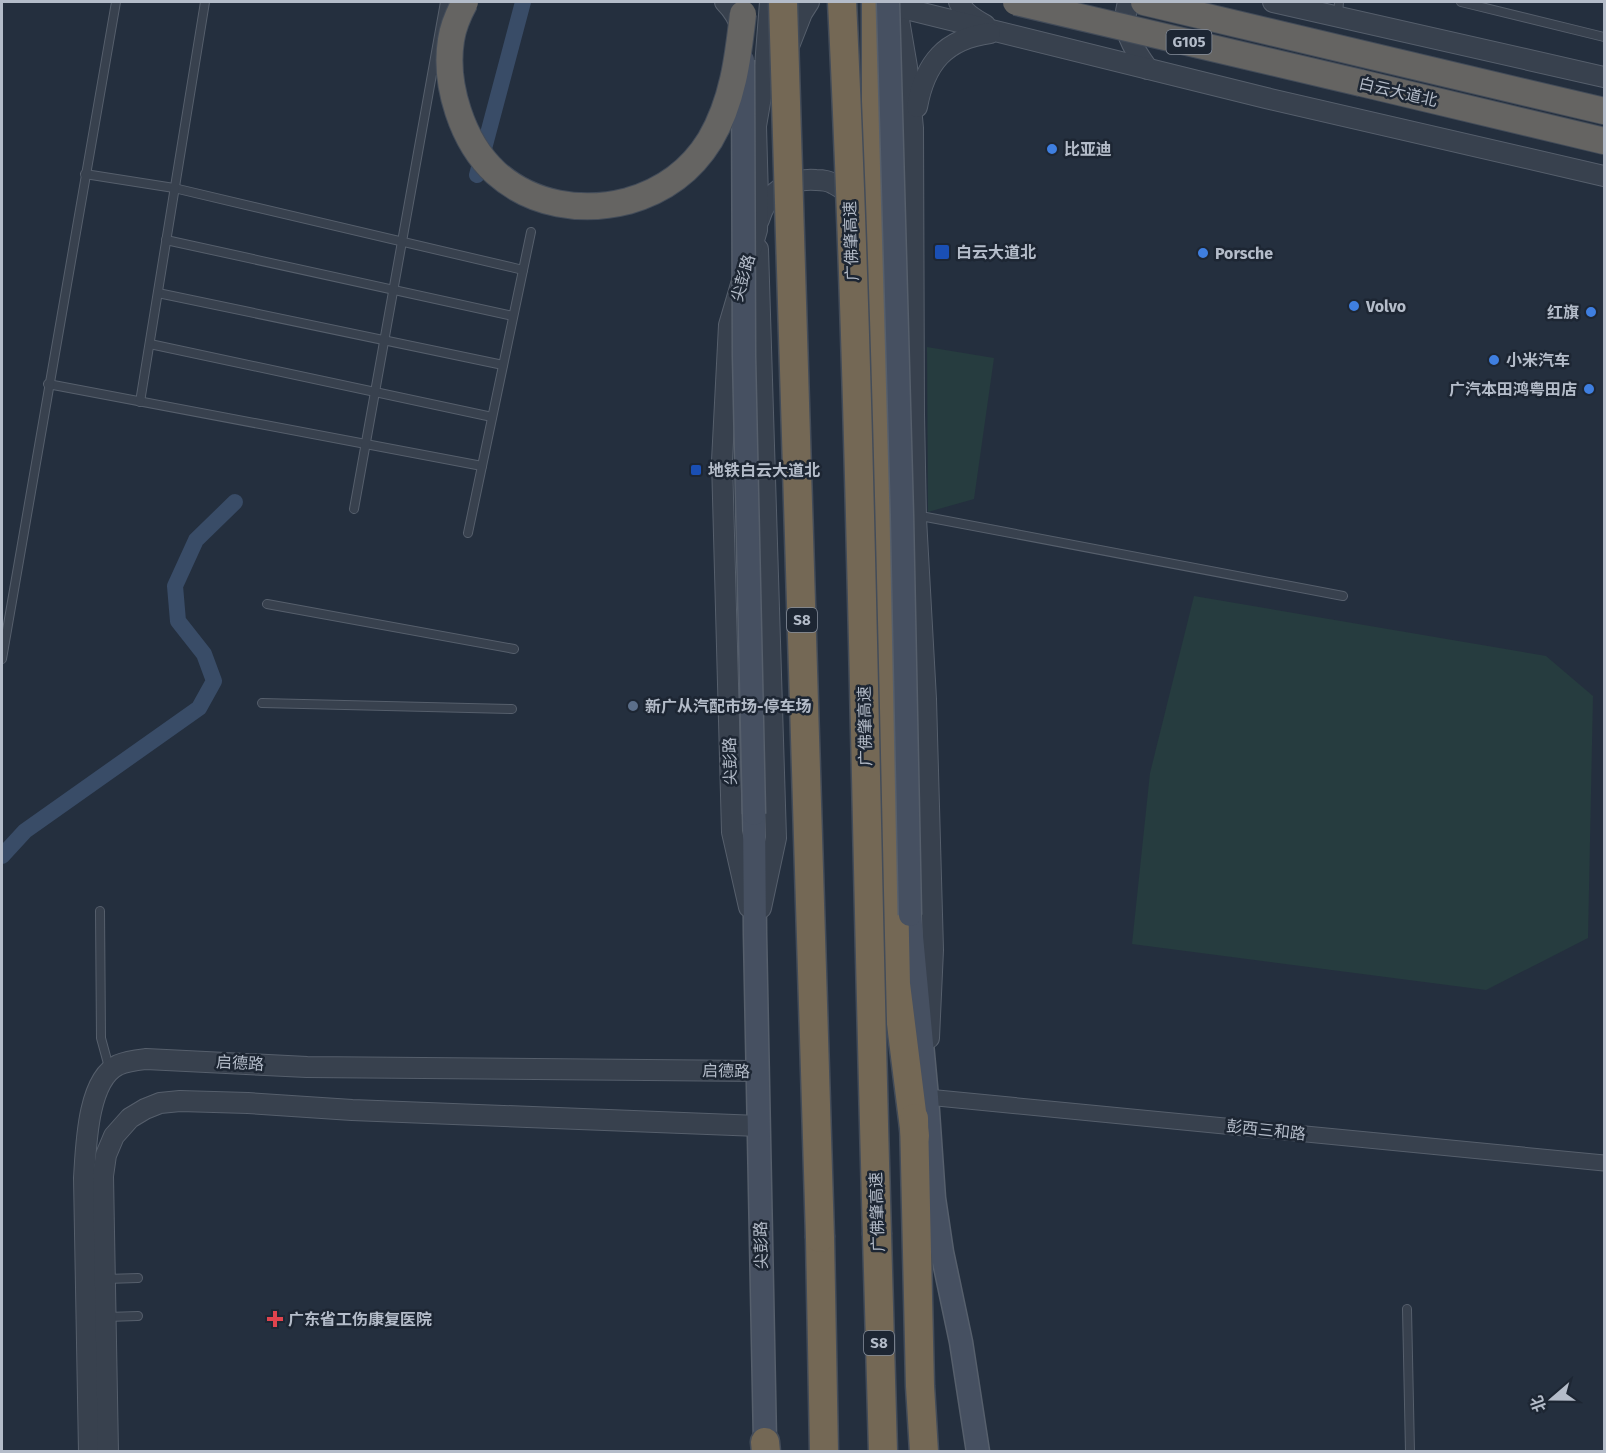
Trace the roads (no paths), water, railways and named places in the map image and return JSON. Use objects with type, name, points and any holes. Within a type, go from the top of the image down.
[{"type":"highway","points":[[465,2],[454,26],[451,40],[450,73],[455,103],[469,137],[488,164],[508,181],[545,200],[582,207],[610,205],[649,194],[682,174],[700,155],[718,123],[735,80],[737,6]]},
{"type":"highway","name":"S8","points":[[783,2],[820,1238],[824,1452]]},
{"type":"highway","name":"广佛肇高速","points":[[842,2],[856,376],[883,1452]]},
{"type":"highway","points":[[876,2],[876,218],[886,515],[896,984],[915,1136]]},
{"type":"highway","name":"白云大道北","points":[[1016,2],[1605,141]]},
{"type":"highway","name":"白云大道北","points":[[1144,2],[1605,111]]},
{"type":"highway","points":[[910,915],[920,1386],[924,1452]]},
{"type":"main road","points":[[888,2],[910,915],[937,1224],[961,1342],[978,1452]]},
{"type":"main road","points":[[737,6],[755,934]]},
{"type":"main road","name":"尖彭路","points":[[755,934],[765,1448]]},
{"type":"street","name":"尖彭路","points":[[755,934],[732,832],[722,461],[729,325],[757,230],[756,126],[764,79],[770,2]]},
{"type":"street","points":[[756,126],[796,26],[809,2]]},
{"type":"street","points":[[876,2],[1148,69],[1605,176]]},
{"type":"street","points":[[896,2],[908,67],[913,128],[916,518],[926,699],[933,950],[927,1097]]},
{"type":"street","points":[[959,2],[972,18],[998,32]]},
{"type":"street","points":[[1128,2],[1125,17],[1127,30],[1132,45],[1148,69]]},
{"type":"street","points":[[1273,2],[1339,9],[1605,77]]},
{"type":"street","points":[[737,6],[733,10],[740,25],[746,51],[756,126]]},
{"type":"street","points":[[913,128],[921,88],[935,59],[961,40],[975,35],[998,32]]},
{"type":"street","points":[[755,934],[776,838],[757,230],[765,204],[781,187],[797,181],[832,182],[856,201],[868,225],[878,261]]},
{"type":"street","name":"启德路","points":[[111,1072],[116,1066],[146,1059],[328,1067],[758,1071]]},
{"type":"street","points":[[89,1452],[84,1178],[91,1113],[98,1089],[106,1075],[111,1072]]},
{"type":"street","name":"彭西三和路","points":[[927,1097],[1605,1163]]},
{"type":"street","points":[[108,1452],[103,1176],[106,1155],[114,1136],[130,1118],[145,1109],[160,1103],[196,1101],[352,1110],[759,1126]]},
{"type":"lane","points":[[2,659],[116,2]]},
{"type":"lane","points":[[140,402],[205,2]]},
{"type":"lane","points":[[354,509],[445,2]]},
{"type":"lane","points":[[1461,2],[1605,37]]},
{"type":"lane","points":[[85,174],[174,188],[523,270]]},
{"type":"lane","points":[[468,533],[531,232]]},
{"type":"lane","points":[[166,240],[513,316]]},
{"type":"lane","points":[[158,293],[503,365]]},
{"type":"lane","points":[[150,344],[492,417]]},
{"type":"lane","points":[[48,384],[482,466]]},
{"type":"lane","points":[[916,518],[926,517],[1342,596]]},
{"type":"lane","points":[[267,604],[514,649]]},
{"type":"lane","points":[[262,703],[512,710]]},
{"type":"lane","points":[[100,911],[101,1038],[111,1072]]},
{"type":"lane","points":[[106,1279],[138,1278]]},
{"type":"lane","points":[[1407,1309],[1410,1452]]},
{"type":"lane","points":[[106,1317],[138,1316]]},
{"type":"waterway","points":[[477,175],[523,2]]},
{"type":"waterway","points":[[2,856],[25,831],[199,708],[214,681],[204,654],[178,621],[175,586],[196,540],[235,502]]},
{"type":"place","name":"比亚迪","points":[[1052,149]]},
{"type":"place","name":"白云大道北","points":[[942,252]]},
{"type":"place","name":"Porsche","points":[[1203,253]]},
{"type":"place","name":"Volvo","points":[[1354,306]]},
{"type":"place","name":"红旗","points":[[1591,312]]},
{"type":"place","name":"小米汽车","points":[[1494,360]]},
{"type":"place","name":"广汽本田鸿粤田店","points":[[1589,389]]},
{"type":"place","name":"地铁白云大道北","points":[[696,470]]},
{"type":"place","name":"新广从汽配市场-停车场","points":[[633,706]]},
{"type":"place","name":"广东省工伤康复医院","points":[[275,1319]]}]
